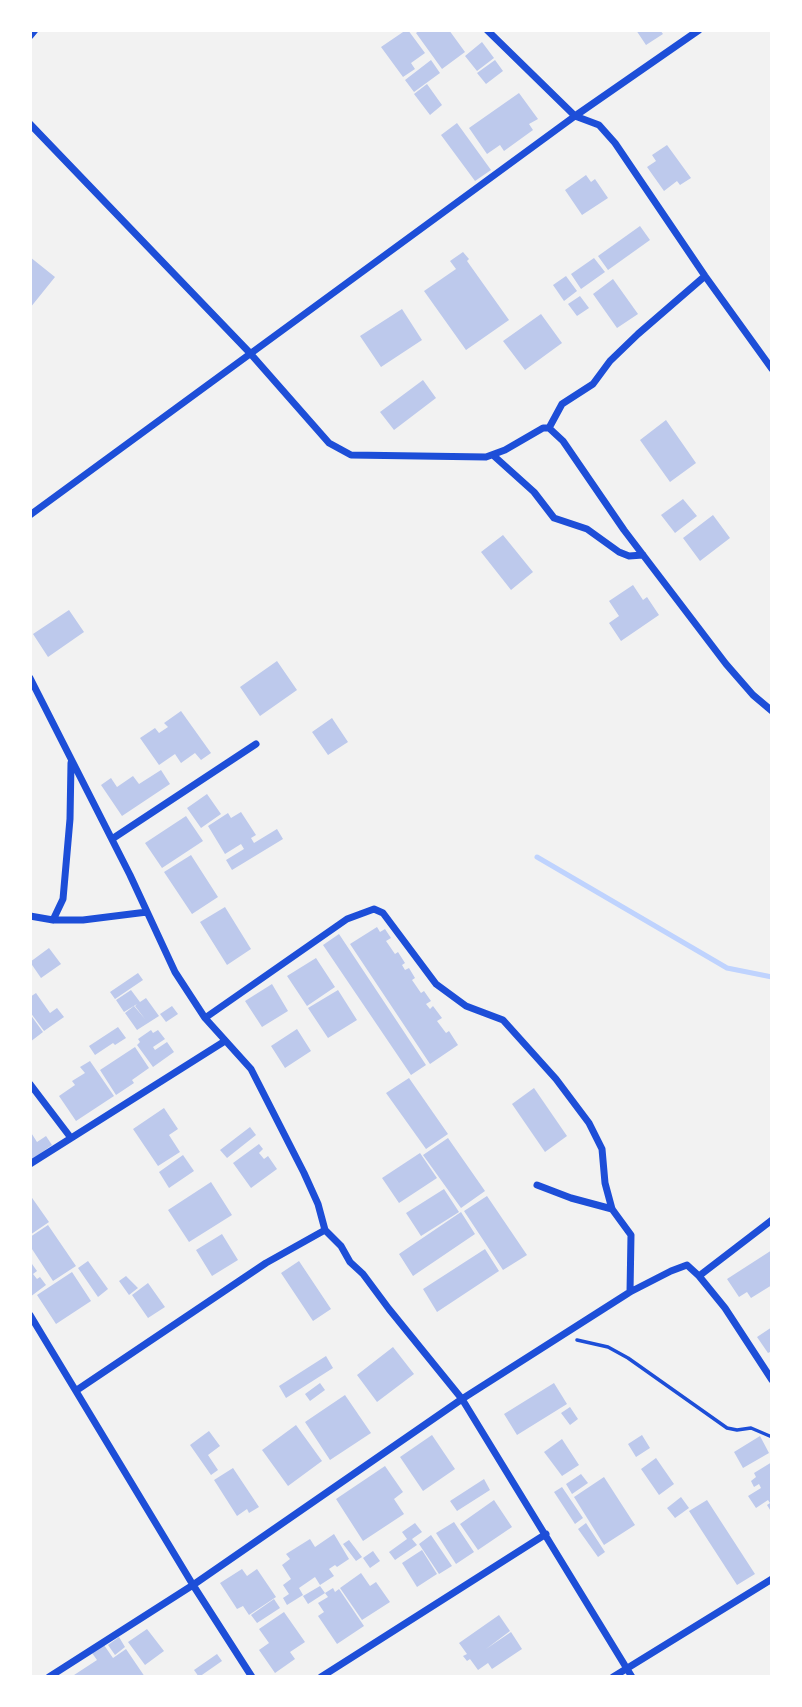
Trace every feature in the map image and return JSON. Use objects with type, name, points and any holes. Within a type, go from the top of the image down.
[{"type":"street","points":[[30,36],[35,30]]},
{"type":"street","points":[[487,30],[575,116],[599,125],[615,143],[772,369]]},
{"type":"street","points":[[30,515],[249,352],[575,116],[699,30]]},
{"type":"street","points":[[30,124],[249,352],[329,443],[342,452],[351,455],[494,456],[543,428],[549,428],[563,441],[643,555],[726,664],[753,695],[772,711]]},
{"type":"street","points":[[549,428],[562,404],[593,384],[610,361],[638,334],[705,276]]},
{"type":"street","points":[[494,456],[534,492],[554,518],[587,529],[619,552],[629,556],[643,555]]},
{"type":"street","points":[[30,678],[112,838],[174,972],[205,1018],[251,1069],[304,1172],[325,1230],[341,1246],[350,1262],[363,1274],[388,1309],[462,1399],[632,1677]]},
{"type":"street","points":[[112,838],[256,744]]},
{"type":"street","points":[[53,920],[63,899],[69,840],[71,762]]},
{"type":"street","points":[[205,1018],[347,919],[374,909],[383,914],[419,958],[436,984],[466,1006],[503,1020],[556,1079],[597,1136],[602,1149],[605,1184],[612,1209],[631,1235],[629,1292]]},
{"type":"street","points":[[30,916],[53,920],[83,920],[147,912]]},
{"type":"street","points":[[30,1164],[226,1041]]},
{"type":"street","points":[[30,1084],[71,1138]]},
{"type":"street","points":[[537,1185],[612,1209]]},
{"type":"street","points":[[699,1276],[772,1220]]},
{"type":"street","points":[[77,1390],[266,1263],[325,1230]]},
{"type":"street","points":[[49,1677],[193,1585],[462,1399],[629,1292],[687,1265],[725,1308],[772,1380]]},
{"type":"street","points":[[30,1315],[193,1585],[252,1677]]},
{"type":"street","points":[[321,1677],[546,1534]]},
{"type":"street","points":[[613,1677],[772,1579]]},
{"type":"path","points":[[558,1338],[608,1347],[727,1427],[737,1430],[751,1428],[772,1437]]},
{"type":"building","points":[[406,30],[425,53],[411,63],[415,69],[403,77],[381,47]]},
{"type":"building","points":[[420,30],[449,30],[465,52],[442,69],[416,33]]},
{"type":"building","points":[[636,30],[660,30],[663,34],[646,45]]},
{"type":"building","points":[[482,42],[494,58],[477,71],[465,56]]},
{"type":"building","points":[[431,60],[440,73],[414,92],[405,80]]},
{"type":"building","points":[[495,60],[503,71],[486,84],[477,73]]},
{"type":"building","points":[[427,84],[442,105],[430,115],[414,94]]},
{"type":"building","points":[[519,93],[538,119],[529,124],[533,130],[504,151],[500,145],[487,154],[469,128]]},
{"type":"building","points":[[457,123],[491,170],[475,181],[441,135]]},
{"type":"building","points":[[667,145],[691,178],[680,185],[677,181],[664,191],[647,167],[656,161],[652,155]]},
{"type":"building","points":[[586,175],[591,182],[595,179],[608,198],[582,215],[565,190]]},
{"type":"building","points":[[640,226],[650,240],[608,270],[598,256]]},
{"type":"building","points":[[463,252],[509,320],[466,350],[424,291],[456,269],[450,261]]},
{"type":"building","points":[[30,257],[55,277],[30,308]]},
{"type":"building","points":[[594,258],[605,272],[581,289],[571,274]]},
{"type":"building","points":[[566,276],[577,291],[564,301],[553,285]]},
{"type":"building","points":[[613,279],[638,314],[617,328],[593,294]]},
{"type":"building","points":[[580,296],[589,308],[577,316],[568,304]]},
{"type":"building","points":[[402,309],[422,340],[381,367],[360,336]]},
{"type":"building","points":[[541,314],[562,343],[525,370],[503,341]]},
{"type":"building","points":[[423,380],[436,398],[394,430],[380,412]]},
{"type":"building","points":[[666,420],[696,463],[670,482],[640,440]]},
{"type":"building","points":[[683,499],[697,516],[675,533],[661,515]]},
{"type":"building","points":[[713,515],[730,538],[700,561],[683,538]]},
{"type":"building","points":[[503,535],[533,572],[511,590],[481,552]]},
{"type":"building","points":[[633,585],[643,600],[647,597],[659,615],[621,641],[609,623],[619,616],[609,601]]},
{"type":"building","points":[[69,610],[84,632],[48,657],[33,634]]},
{"type":"building","points":[[277,661],[297,690],[260,716],[240,687]]},
{"type":"building","points":[[181,711],[211,753],[201,760],[195,753],[181,763],[175,754],[159,765],[140,738],[155,728],[159,733],[168,727],[164,723]]},
{"type":"building","points":[[332,718],[348,742],[328,755],[312,732]]},
{"type":"building","points":[[161,770],[170,784],[122,816],[101,785],[111,778],[117,787],[133,776],[139,784]]},
{"type":"building","points":[[207,794],[221,814],[201,828],[187,808]]},
{"type":"building","points":[[241,812],[256,835],[251,838],[254,843],[277,829],[283,839],[232,870],[226,860],[244,849],[241,844],[225,854],[208,826],[228,813],[231,818]]},
{"type":"building","points":[[186,816],[203,841],[162,868],[145,843]]},
{"type":"building","points":[[191,855],[218,897],[192,914],[164,872]]},
{"type":"building","points":[[225,907],[251,949],[227,965],[200,922]]},
{"type":"building","points":[[377,927],[380,932],[385,929],[391,938],[386,941],[395,954],[398,952],[405,963],[402,965],[405,970],[409,968],[415,978],[412,980],[421,993],[424,991],[431,1001],[426,1004],[430,1009],[433,1006],[442,1018],[437,1021],[446,1033],[449,1031],[458,1045],[430,1064],[350,944]]},
{"type":"building","points":[[339,934],[426,1065],[411,1075],[323,945]]},
{"type":"building","points":[[49,948],[61,964],[41,978],[30,962]]},
{"type":"building","points":[[316,958],[335,987],[307,1006],[287,976]]},
{"type":"building","points":[[138,973],[143,980],[115,999],[110,992]]},
{"type":"building","points":[[272,984],[288,1011],[262,1027],[245,1001]]},
{"type":"building","points":[[131,990],[140,1002],[146,998],[159,1016],[137,1030],[125,1013],[134,1006],[145,1019],[135,1006],[137,1004],[124,1012],[116,1000]]},
{"type":"building","points":[[338,990],[357,1020],[328,1038],[308,1008]]},
{"type":"building","points":[[36,993],[50,1013],[57,1008],[64,1017],[44,1031],[30,1012],[30,997]]},
{"type":"building","points":[[172,1006],[178,1014],[166,1022],[160,1014]]},
{"type":"building","points":[[30,1014],[43,1032],[30,1042]]},
{"type":"building","points":[[118,1027],[126,1038],[95,1055],[89,1046]]},
{"type":"building","points":[[297,1029],[311,1051],[285,1068],[271,1046]]},
{"type":"building","points":[[151,1030],[153,1033],[158,1030],[165,1039],[153,1047],[155,1050],[167,1042],[174,1052],[153,1067],[137,1045],[140,1042],[138,1039]]},
{"type":"building","points":[[135,1047],[149,1068],[132,1080],[134,1083],[116,1095],[100,1070]]},
{"type":"building","points":[[90,1061],[114,1096],[76,1121],[59,1096],[75,1085],[72,1081],[85,1073],[80,1067]]},
{"type":"building","points":[[409,1078],[448,1134],[426,1149],[386,1093]]},
{"type":"building","points":[[534,1088],[567,1136],[545,1152],[512,1104]]},
{"type":"building","points":[[164,1108],[178,1129],[169,1135],[180,1152],[158,1166],[133,1129]]},
{"type":"building","points":[[250,1127],[256,1135],[227,1158],[220,1150]]},
{"type":"building","points":[[30,1131],[37,1142],[46,1136],[52,1145],[30,1161]]},
{"type":"building","points":[[448,1138],[485,1191],[461,1208],[423,1155]]},
{"type":"building","points":[[259,1144],[263,1149],[259,1153],[264,1159],[268,1156],[277,1169],[251,1188],[233,1163]]},
{"type":"building","points":[[420,1153],[437,1178],[399,1203],[382,1178]]},
{"type":"building","points":[[183,1155],[194,1171],[169,1188],[159,1172]]},
{"type":"building","points":[[211,1182],[232,1215],[189,1242],[168,1210]]},
{"type":"building","points":[[444,1189],[459,1212],[421,1236],[406,1213]]},
{"type":"building","points":[[30,1195],[49,1222],[30,1235]]},
{"type":"building","points":[[487,1196],[527,1255],[503,1270],[464,1211]]},
{"type":"building","points":[[461,1212],[475,1234],[413,1276],[399,1254]]},
{"type":"building","points":[[48,1225],[76,1266],[53,1281],[30,1246],[30,1237]]},
{"type":"building","points":[[222,1234],[238,1260],[212,1276],[196,1250]]},
{"type":"building","points":[[485,1249],[499,1271],[437,1312],[423,1289]]},
{"type":"building","points":[[772,1250],[772,1285],[751,1298],[747,1292],[739,1297],[727,1279]]},
{"type":"building","points":[[88,1261],[108,1289],[98,1297],[78,1268]]},
{"type":"building","points":[[299,1261],[331,1309],[313,1321],[281,1273]]},
{"type":"building","points":[[32,1264],[37,1271],[33,1274],[37,1279],[40,1277],[46,1285],[30,1297],[30,1266]]},
{"type":"building","points":[[72,1272],[91,1301],[56,1324],[37,1295]]},
{"type":"building","points":[[126,1276],[138,1288],[129,1295],[119,1281]]},
{"type":"building","points":[[148,1283],[165,1307],[148,1318],[132,1295]]},
{"type":"building","points":[[772,1327],[772,1351],[768,1353],[757,1337]]},
{"type":"building","points":[[393,1347],[414,1374],[377,1402],[357,1375]]},
{"type":"building","points":[[326,1356],[333,1368],[286,1398],[279,1386]]},
{"type":"building","points":[[320,1383],[325,1390],[310,1401],[305,1394]]},
{"type":"building","points":[[554,1383],[567,1404],[517,1435],[504,1414]]},
{"type":"building","points":[[345,1395],[371,1433],[330,1460],[305,1422]]},
{"type":"building","points":[[570,1407],[578,1419],[570,1425],[561,1413]]},
{"type":"building","points":[[296,1425],[322,1461],[288,1486],[262,1450]]},
{"type":"building","points":[[209,1431],[220,1446],[208,1455],[218,1470],[211,1475],[190,1445]]},
{"type":"building","points":[[432,1435],[455,1469],[423,1491],[400,1457]]},
{"type":"building","points":[[642,1435],[650,1448],[636,1457],[628,1444]]},
{"type":"building","points":[[760,1436],[769,1453],[743,1468],[734,1452]]},
{"type":"building","points":[[562,1439],[579,1465],[562,1476],[544,1452]]},
{"type":"building","points":[[656,1458],[674,1484],[659,1495],[641,1469]]},
{"type":"building","points":[[772,1462],[772,1513],[767,1505],[770,1503],[768,1500],[756,1508],[748,1496],[761,1488],[759,1484],[754,1487],[751,1481],[756,1477],[754,1473]]},
{"type":"building","points":[[385,1466],[403,1492],[394,1499],[404,1514],[363,1541],[336,1499]]},
{"type":"building","points":[[233,1468],[259,1507],[249,1513],[247,1509],[237,1516],[214,1480]]},
{"type":"building","points":[[581,1474],[588,1483],[572,1494],[566,1484]]},
{"type":"building","points":[[604,1477],[635,1525],[604,1545],[574,1497]]},
{"type":"building","points":[[484,1479],[490,1490],[457,1511],[450,1501]]},
{"type":"building","points":[[562,1487],[583,1518],[575,1524],[554,1492]]},
{"type":"building","points":[[681,1497],[689,1508],[675,1518],[667,1508]]},
{"type":"building","points":[[494,1500],[512,1527],[478,1550],[460,1524]]},
{"type":"building","points":[[707,1500],[755,1574],[737,1585],[689,1511]]},
{"type":"building","points":[[454,1522],[474,1552],[456,1564],[436,1533]]},
{"type":"building","points":[[415,1523],[422,1532],[412,1539],[417,1545],[395,1560],[389,1552],[407,1539],[402,1532]]},
{"type":"building","points":[[586,1523],[605,1552],[598,1557],[578,1529]]},
{"type":"building","points":[[334,1534],[349,1559],[329,1569],[334,1576],[320,1585],[315,1577],[299,1588],[303,1595],[287,1605],[283,1598],[289,1594],[283,1585],[291,1579],[282,1565],[290,1559],[286,1554],[310,1539],[315,1547]]},
{"type":"building","points":[[431,1535],[452,1566],[439,1574],[419,1544]]},
{"type":"building","points":[[349,1540],[362,1557],[356,1561],[343,1544]]},
{"type":"building","points":[[422,1550],[437,1574],[417,1587],[402,1563]]},
{"type":"building","points":[[373,1551],[380,1561],[370,1568],[363,1558]]},
{"type":"building","points":[[242,1569],[247,1576],[257,1569],[276,1597],[249,1615],[243,1606],[237,1609],[220,1583]]},
{"type":"building","points":[[361,1573],[370,1586],[376,1582],[390,1602],[362,1620],[340,1588]]},
{"type":"building","points":[[320,1586],[325,1593],[308,1604],[303,1596]]},
{"type":"building","points":[[333,1588],[335,1592],[339,1589],[364,1626],[337,1644],[318,1616],[324,1612],[318,1603],[328,1597],[325,1593]]},
{"type":"building","points":[[274,1599],[280,1608],[257,1623],[251,1615]]},
{"type":"building","points":[[284,1612],[305,1642],[290,1652],[295,1659],[275,1673],[259,1650],[269,1643],[259,1629]]},
{"type":"building","points":[[499,1615],[510,1631],[486,1649],[511,1632],[522,1649],[492,1669],[488,1663],[478,1670],[470,1659],[467,1661],[463,1656],[467,1654],[459,1643]]},
{"type":"building","points":[[147,1629],[164,1651],[145,1665],[128,1642]]},
{"type":"building","points":[[119,1637],[125,1647],[115,1655],[108,1645]]},
{"type":"building","points":[[104,1645],[113,1658],[126,1649],[145,1677],[71,1677],[97,1660],[92,1653]]},
{"type":"building","points":[[217,1654],[222,1661],[199,1677],[194,1670]]},
{"type":"waterway","points":[[537,857],[727,968],[772,977]]}]
